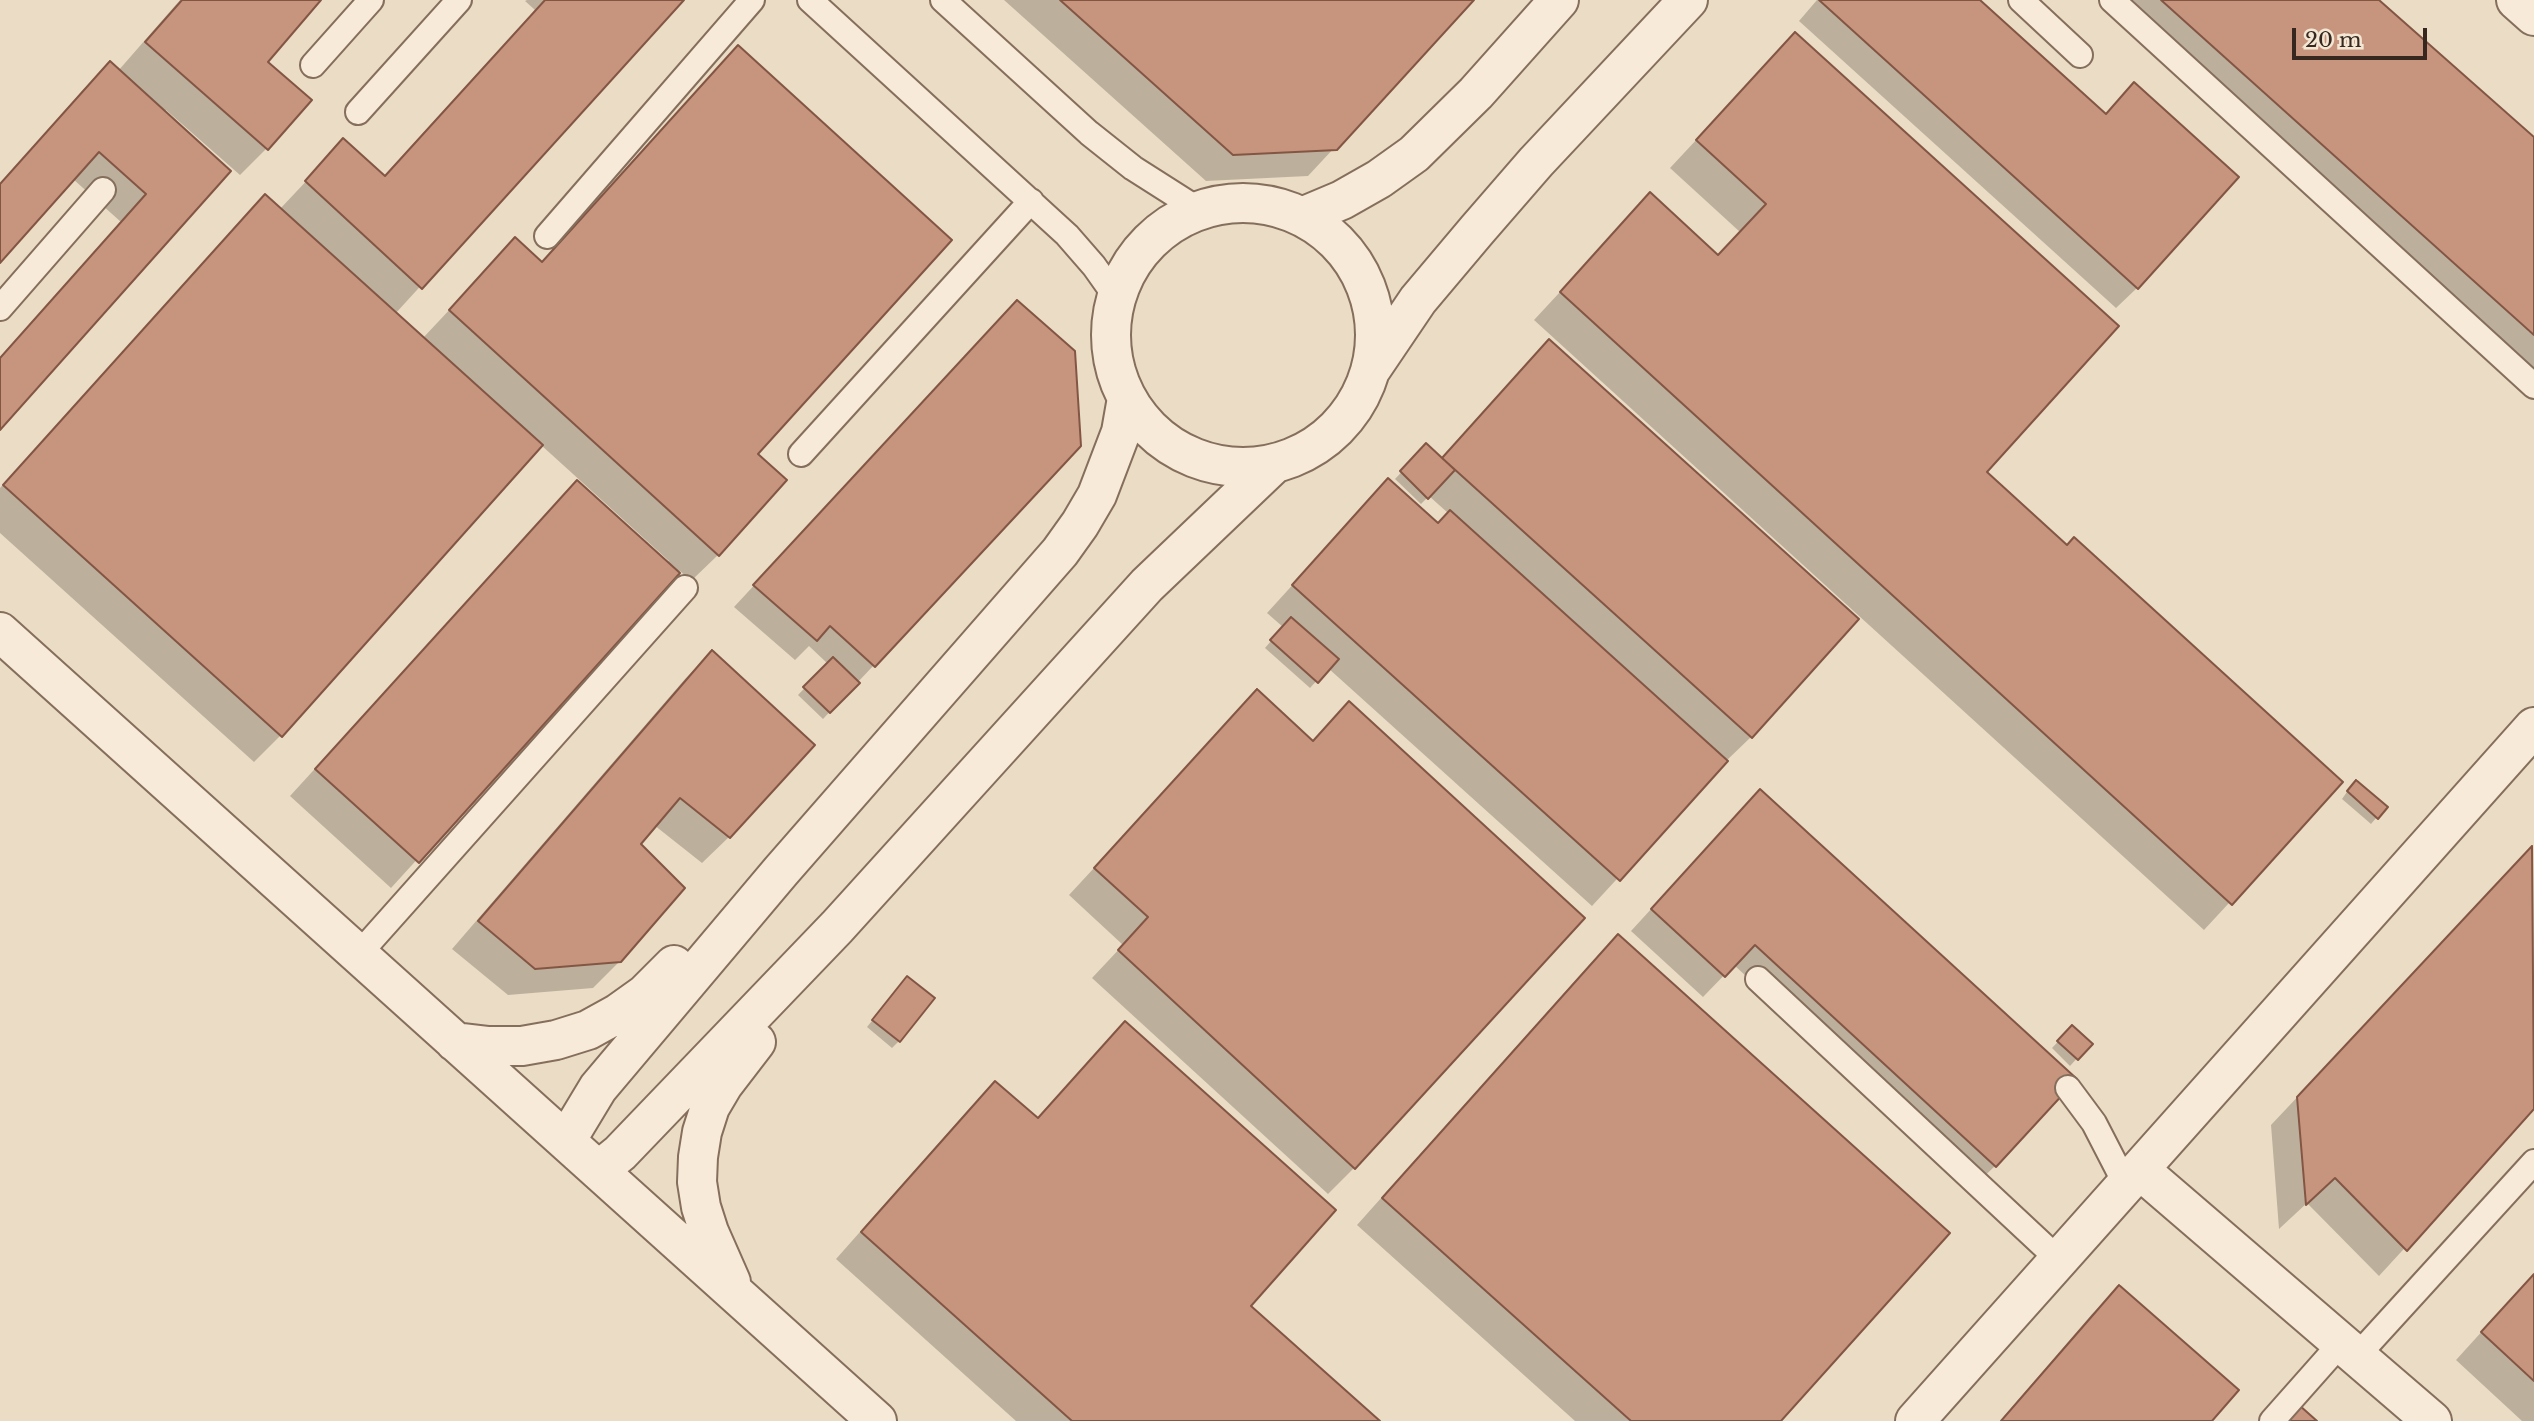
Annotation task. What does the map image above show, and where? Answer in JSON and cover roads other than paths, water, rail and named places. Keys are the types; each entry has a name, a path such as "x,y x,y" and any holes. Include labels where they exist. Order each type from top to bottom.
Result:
{"street":[{"path":"1304,216 1342,200 1379,179 1414,153 1476,93 1559,0"},
{"path":"1370,370 1375,334 1371,298 1356,265 1333,237 1304,216 1270,204 1233,202 1199,210 1171,224 1147,244 1128,269 1116,297 1111,331 1114,366 1127,398 1147,426 1174,449 1206,463 1240,467 1275,463 1307,451 1335,430 1357,402 1370,370 1418,300 1536,162 1688,0"},
{"path":"2516,0 2534,16"},
{"path":"566,1141 598,1087 1060,552 1080,524 1101,485 1121,432 1127,398"},
{"path":"599,1170 620,1153 837,927 1147,585 1275,463"},
{"path":"0,632 877,1421"},
{"path":"1915,1421 2534,727"},
{"path":"455,1042 522,1046 556,1040 588,1030 645,994 722,918 781,872"},
{"path":"737,1295 701,1208 697,1182 702,1132 710,1107 723,1085 806,981 837,927"},
{"path":"2133,1178 2350,1349 2432,1421"}],"lane":[{"path":"313,65 371,0"},
{"path":"358,112 459,0"},
{"path":"547,236 752,0"},
{"path":"810,0 1067,235 1116,297"},
{"path":"943,0 1089,133 1133,168 1199,210"},
{"path":"2021,0 2080,55"},
{"path":"2112,0 2534,386"},
{"path":"0,308 103,190"},
{"path":"801,454 1031,201"},
{"path":"358,955 685,588"},
{"path":"1758,979 2059,1260"},
{"path":"2068,1088 2133,1178"},
{"path":"2272,1421 2350,1349 2534,1162"}]}
